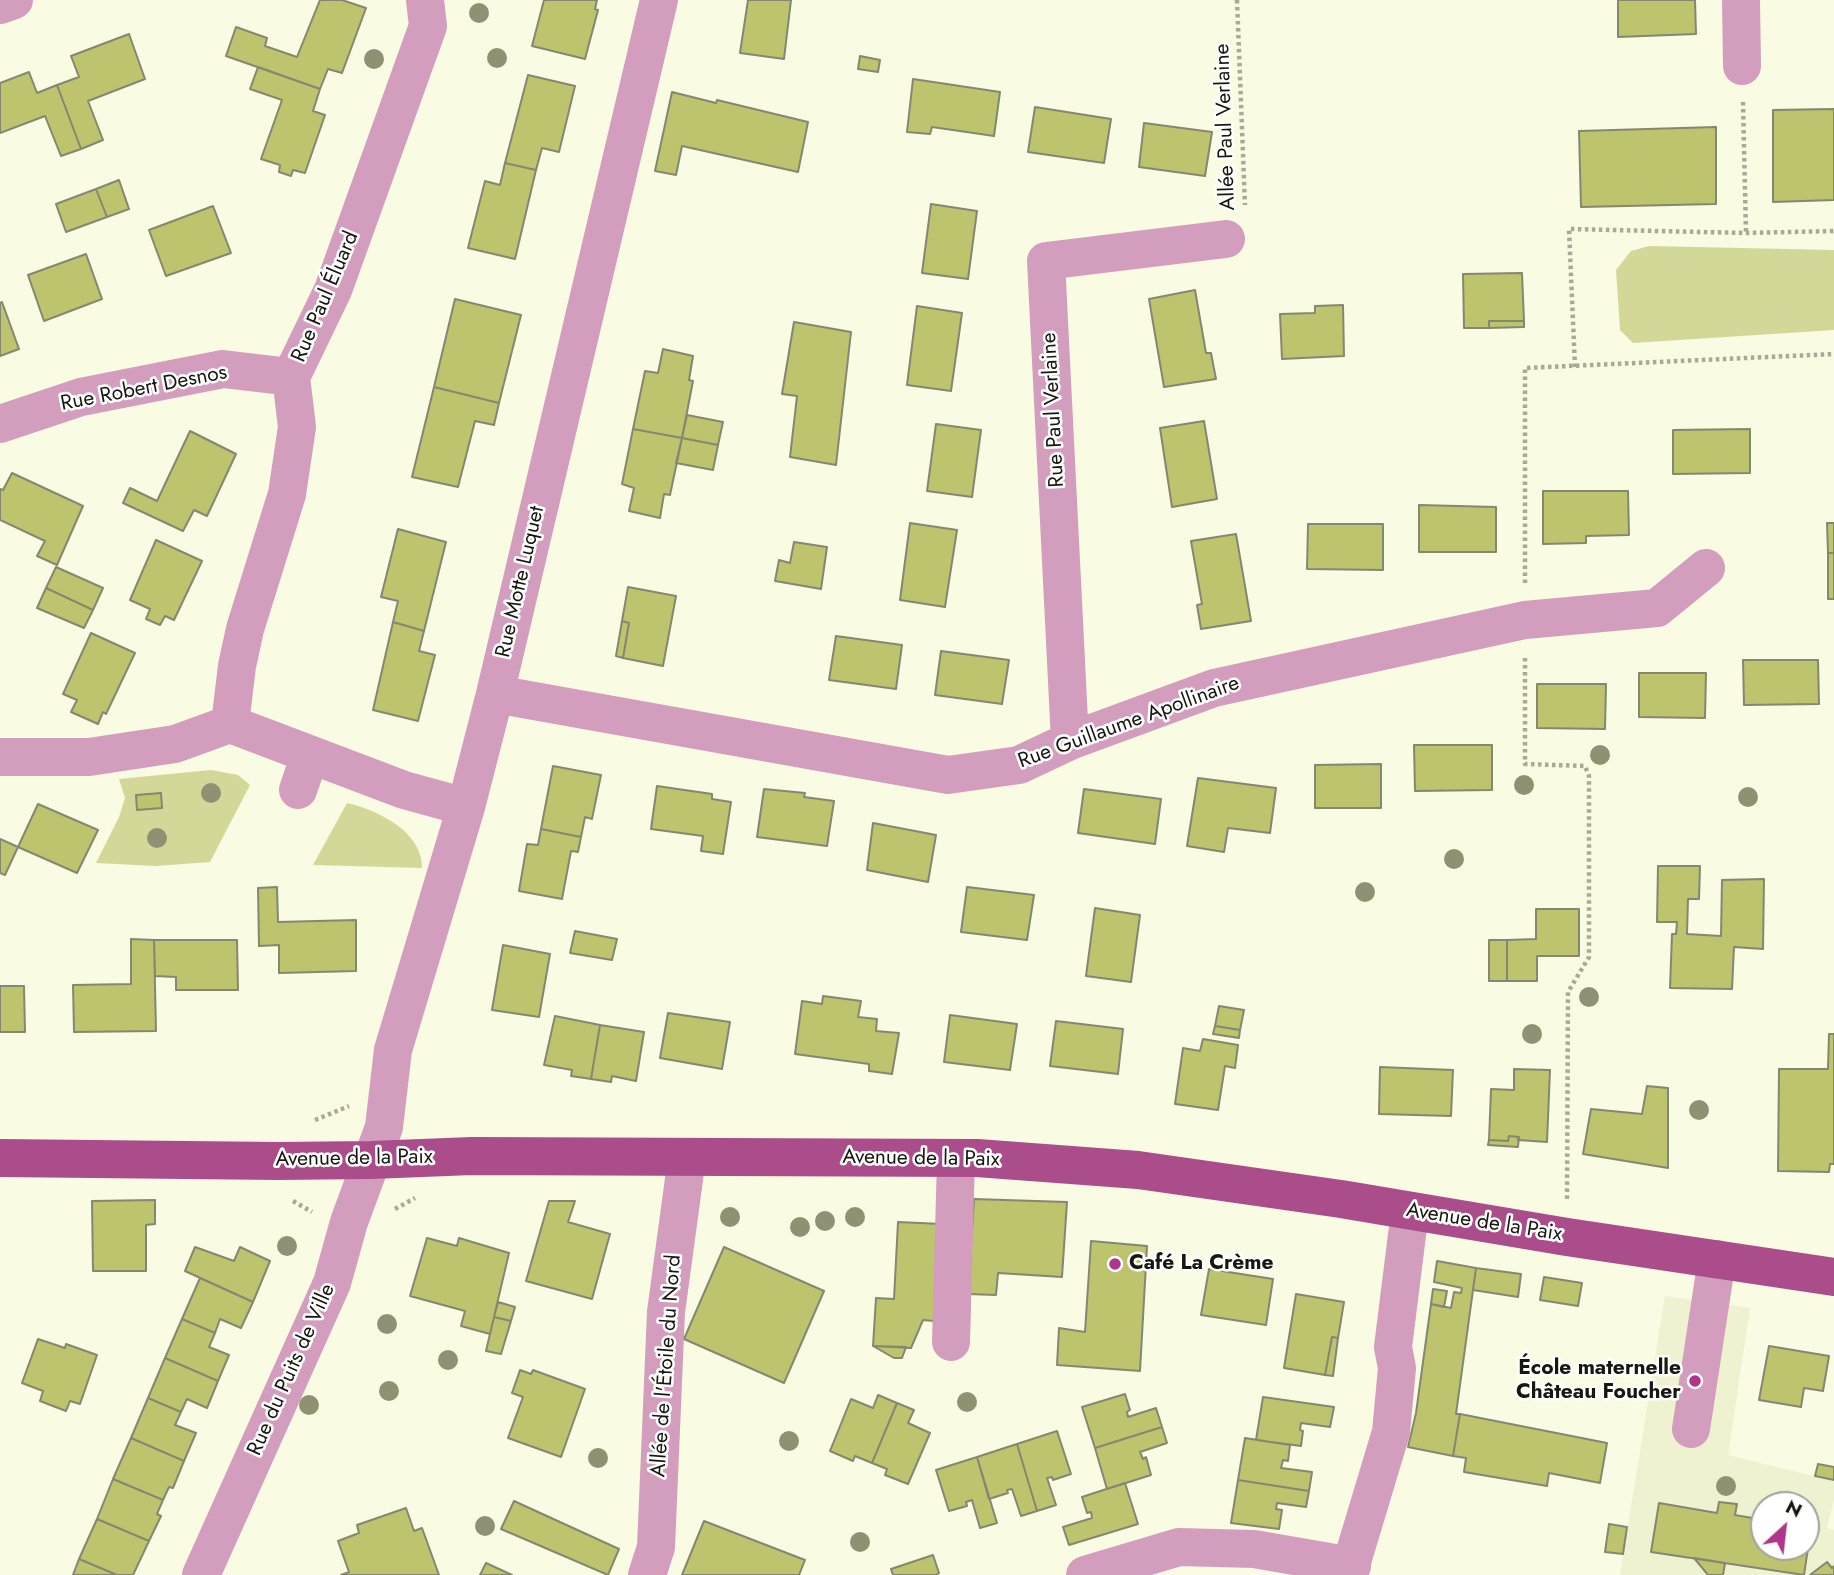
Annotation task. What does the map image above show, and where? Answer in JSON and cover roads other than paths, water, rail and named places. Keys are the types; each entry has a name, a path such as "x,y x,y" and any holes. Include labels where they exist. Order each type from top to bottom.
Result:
{"main road":[{"name":"Avenue de la Paix","path":"0,1158 956,1158 1138,1170 1341,1199 1834,1277"}],"street":[{"path":"0,5 14,0"},
{"name":"Rue Paul Éluard","path":"230,724 237,666 245,629 287,494 297,427 291,377 333,290 428,26 425,0"},
{"name":"Rue Motte Luquet","path":"370,1160 384,1127 393,1050 466,807 495,694 659,0"},
{"path":"1741,0 1742,66"},
{"name":"Rue Paul Verlaine","path":"1070,741 1046,261 1226,239"},
{"name":"Rue Robert Desnos","path":"0,424 81,397 223,369 291,377"},
{"name":"Rue Guillaume Apollinaire","path":"495,694 948,775 1019,765 1070,741 1214,688 1525,620 1657,608 1706,568"},
{"path":"0,757 89,757 174,744 230,724 304,773 404,790 466,807"},
{"name":"Allée de l'Étoile du Nord","path":"647,1575 656,1547 666,1312 687,1157"},
{"path":"951,1342 956,1158"},
{"name":"Rue du Puits de Ville","path":"201,1575 332,1283 370,1160"},
{"path":"1085,1575 1178,1547 1254,1549 1350,1570 1391,1432 1397,1368 1393,1347 1410,1211"},
{"path":"1691,1429 1717,1259"}],"place":[{"name":"Café La Crème","path":"1115,1264"},
{"name":"École maternelle Château Foucher","path":"1695,1381"}]}
